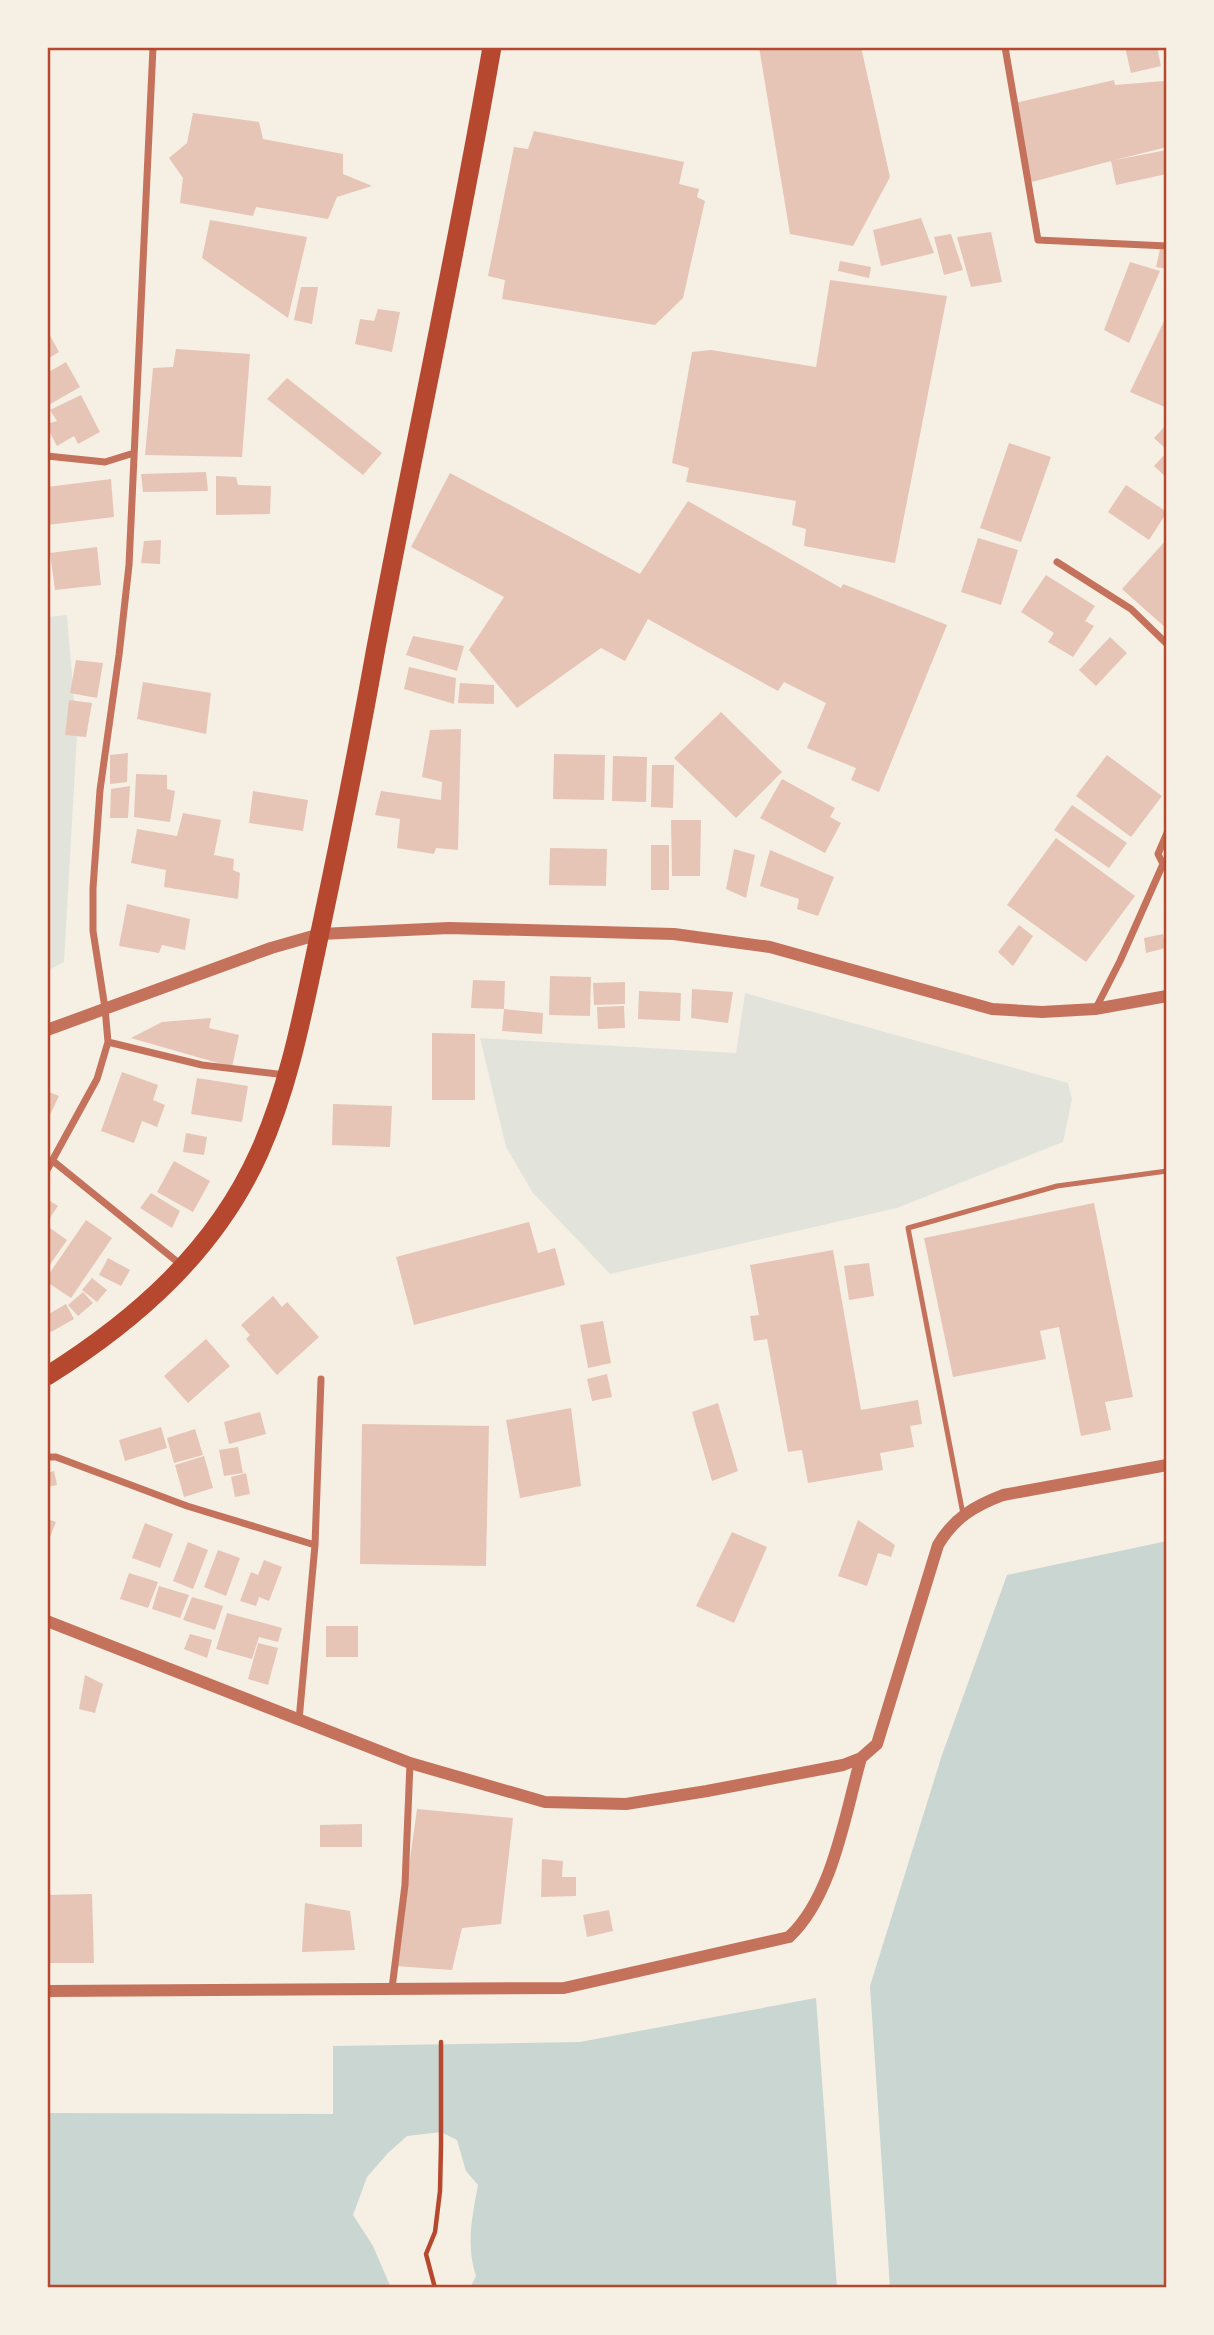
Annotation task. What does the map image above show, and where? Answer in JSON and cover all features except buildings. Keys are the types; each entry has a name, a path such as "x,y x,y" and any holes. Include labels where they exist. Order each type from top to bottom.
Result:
{"highway":[{"path":"47,1376 86,1352 139,1311 184,1267 222,1220 258,1155 289,1076 320,934 470,177 492,47"}],"street":[{"path":"47,1170 97,1079 108,1042 106,1008 93,930 93,888 100,790 129,565 153,47"},
{"path":"1005,47 1038,240 1167,246"},
{"path":"47,456 105,462 134,453"},
{"path":"1057,562 1131,609 1167,644"},
{"path":"1095,1009 1120,961 1163,864 1158,854 1167,833"},
{"path":"47,1030 271,948 320,934 449,929 674,934 770,947 992,1009 1042,1012 1095,1009 1167,996"},
{"path":"108,1042 202,1065 289,1076"},
{"path":"53,1161 184,1267"},
{"path":"299,1720 315,1545 321,1379"},
{"path":"47,1457 56,1457 187,1506 315,1545"},
{"path":"47,1621 410,1763 545,1802 626,1804 843,1765 861,1758 877,1744 938,1545 948,1528 963,1514 1003,1495 1167,1465"},
{"path":"47,1991 564,1989 789,1937 804,1923 827,1880 861,1758"},
{"path":"392,1988 405,1885 410,1763"}],"lane":[{"path":"963,1514 908,1228 1057,1186 1167,1171"}],"path":[{"path":"435,2288 426,2254 435,2232 440,2191 441,2042"}],"shaded area":[{"path":"67,615 77,735 64,962 47,971 47,617"},
{"path":"745,993 1068,1083 1072,1099 1063,1142 897,1208 610,1274 533,1193 506,1147 480,1038 736,1053"},
{"path":"1167,1541 1167,2288 890,2288 870,1986 942,1755 1007,1575"},
{"path":"816,1998 837,2288 470,2288 476,2276 471,2242 478,2185 466,2171 457,2140 441,2132 407,2136 388,2153 367,2177 353,2215 373,2246 391,2288 47,2288 47,2113 333,2114 333,2046 580,2042"}]}
